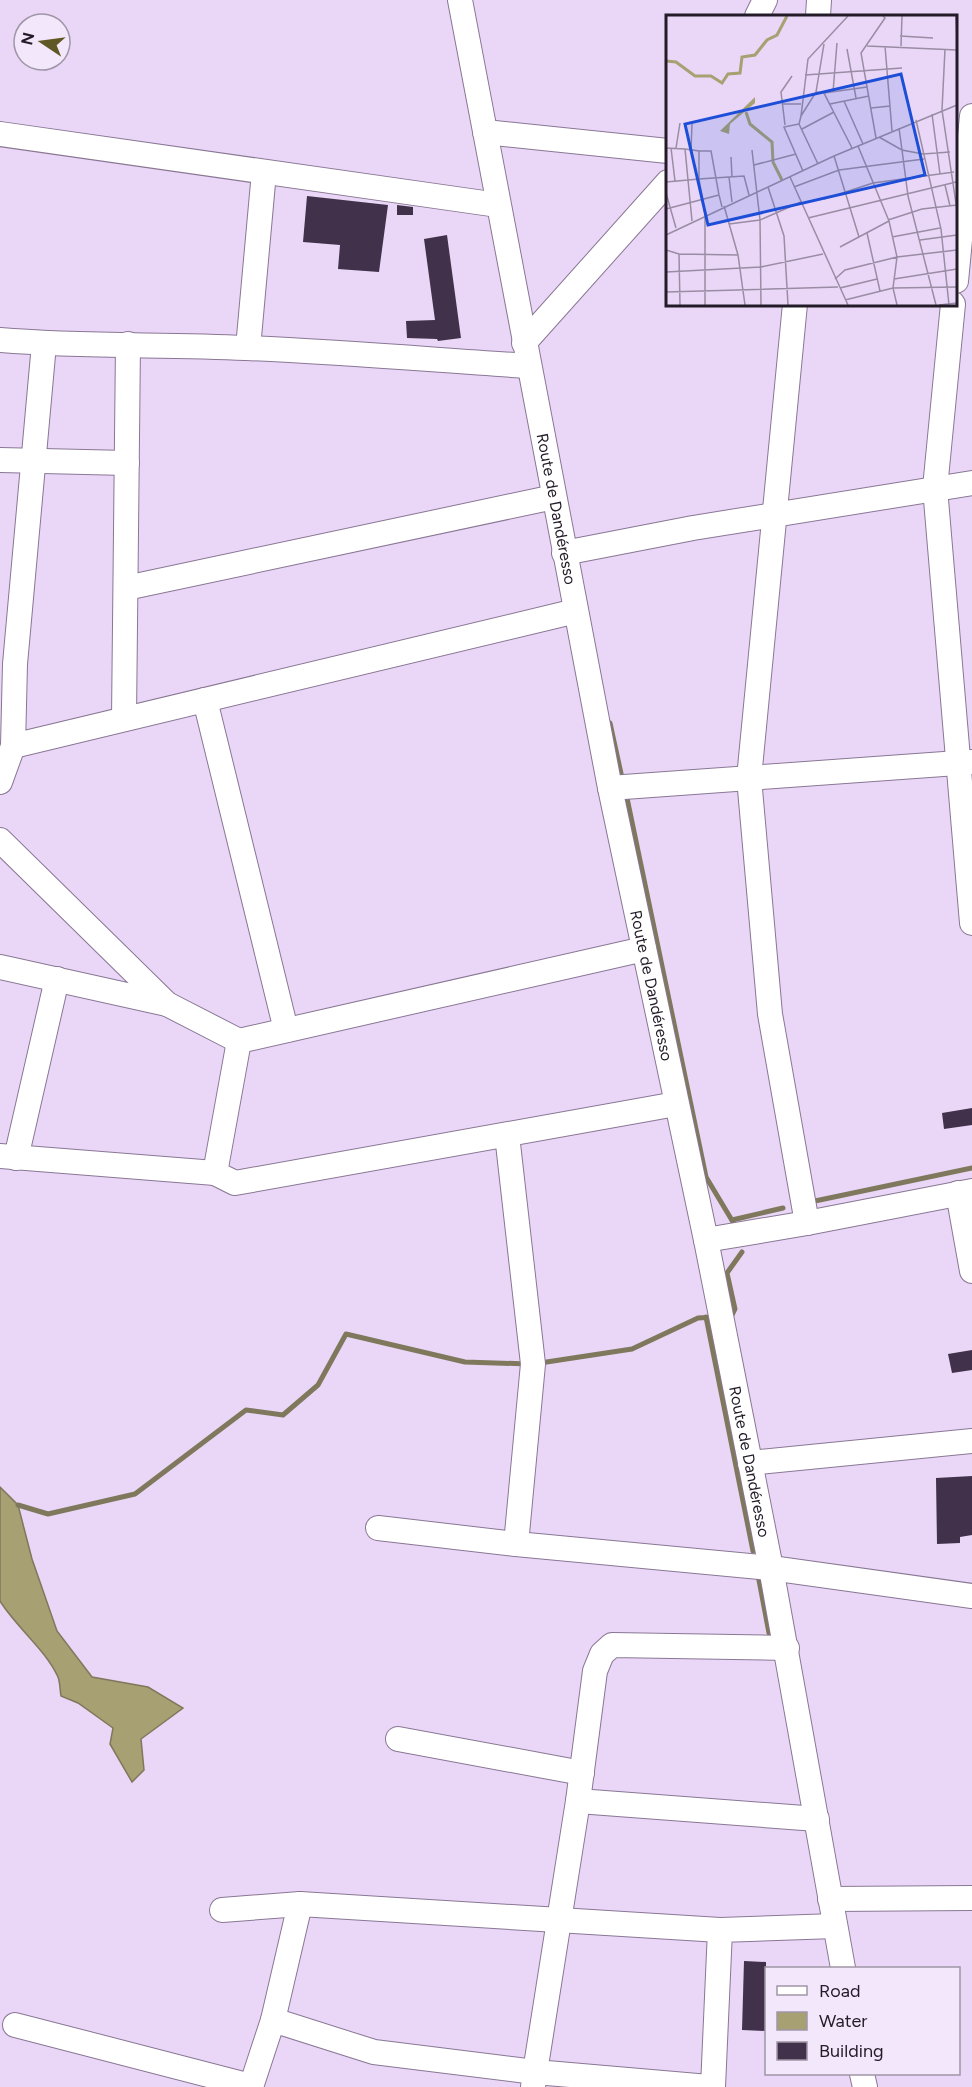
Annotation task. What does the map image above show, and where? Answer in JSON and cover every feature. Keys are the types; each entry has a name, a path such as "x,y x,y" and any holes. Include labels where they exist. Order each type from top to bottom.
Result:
{"street":[{"name":"Route de Dandéresso","path":"460,0 610,788 706,1240 787,1648 843,1967"},
{"path":"758,15 765,0"},
{"path":"818,15 819,0"},
{"path":"957,268 964,178 972,116"},
{"path":"484,132 666,151"},
{"path":"0,134 498,205"},
{"path":"248,348 264,172"},
{"path":"0,340 44,344 527,354 666,184"},
{"path":"795,306 749,778 770,1014 807,1223"},
{"path":"953,306 935,488 965,763 972,923"},
{"path":"0,782 13,746 8,662 34,461 44,344"},
{"path":"124,719 128,344"},
{"path":"0,460 127,463"},
{"path":"564,553 776,514 972,483"},
{"path":"126,588 554,497"},
{"path":"13,746 576,611"},
{"path":"205,700 286,1030"},
{"path":"610,788 965,763"},
{"path":"0,840 167,1004"},
{"path":"0,967 167,1004 239,1041 644,949"},
{"path":"57,979 8,1157 215,1173 236,1183 676,1104"},
{"path":"215,1173 239,1041"},
{"path":"507,1135 533,1364 516,1544"},
{"path":"706,1240 965,1192 972,1271"},
{"path":"750,1463 972,1441"},
{"path":"378,1528 516,1544 771,1568 972,1596"},
{"path":"534,2080 578,1801 595,1671 602,1654 612,1645 787,1648"},
{"path":"398,1739 582,1773"},
{"path":"578,1801 817,1819"},
{"path":"830,1899 972,1898"},
{"path":"15,2025 251,2086 273,2020 300,1904"},
{"path":"222,1910 300,1904 720,1930 835,1926"},
{"path":"273,2020 374,2052 534,2080 711,2087 720,1930"}],"water":[{"path":"0,1487 18,1505 32,1559 57,1631 92,1677 148,1687 183,1708 141,1739 144,1770 132,1782 110,1744 113,1728 78,1703 61,1696 59,1679 53,1667 0,1601"}],"building":[{"path":"307,196 388,205 379,272 338,269 340,245 303,242"},
{"path":"397,205 413,207 413,215 397,215"},
{"path":"447,235 461,338 438,341 437,339 407,338 406,321 435,320 424,239"},
{"path":"972,1108 972,1125 944,1129 942,1113"},
{"path":"972,1350 972,1370 952,1373 948,1354"},
{"path":"972,1476 972,1535 960,1537 960,1543 937,1544 936,1478"},
{"path":"744,1961 766,1962 765,2031 742,2030"}],"waterway":[{"path":"610,723 622,778"},
{"path":"627,798 706,1177 736,1227"},
{"path":"815,1201 972,1168"},
{"path":"732,1220 783,1208"},
{"path":"732,1315 735,1309 727,1273 742,1252"},
{"path":"706,1317 753,1551"},
{"path":"540,1363 632,1349 698,1318 715,1317"},
{"path":"18,1505 48,1514 135,1494 246,1410 283,1415 318,1385 346,1334 465,1362 528,1364"},
{"path":"758,1575 769,1633"}]}
